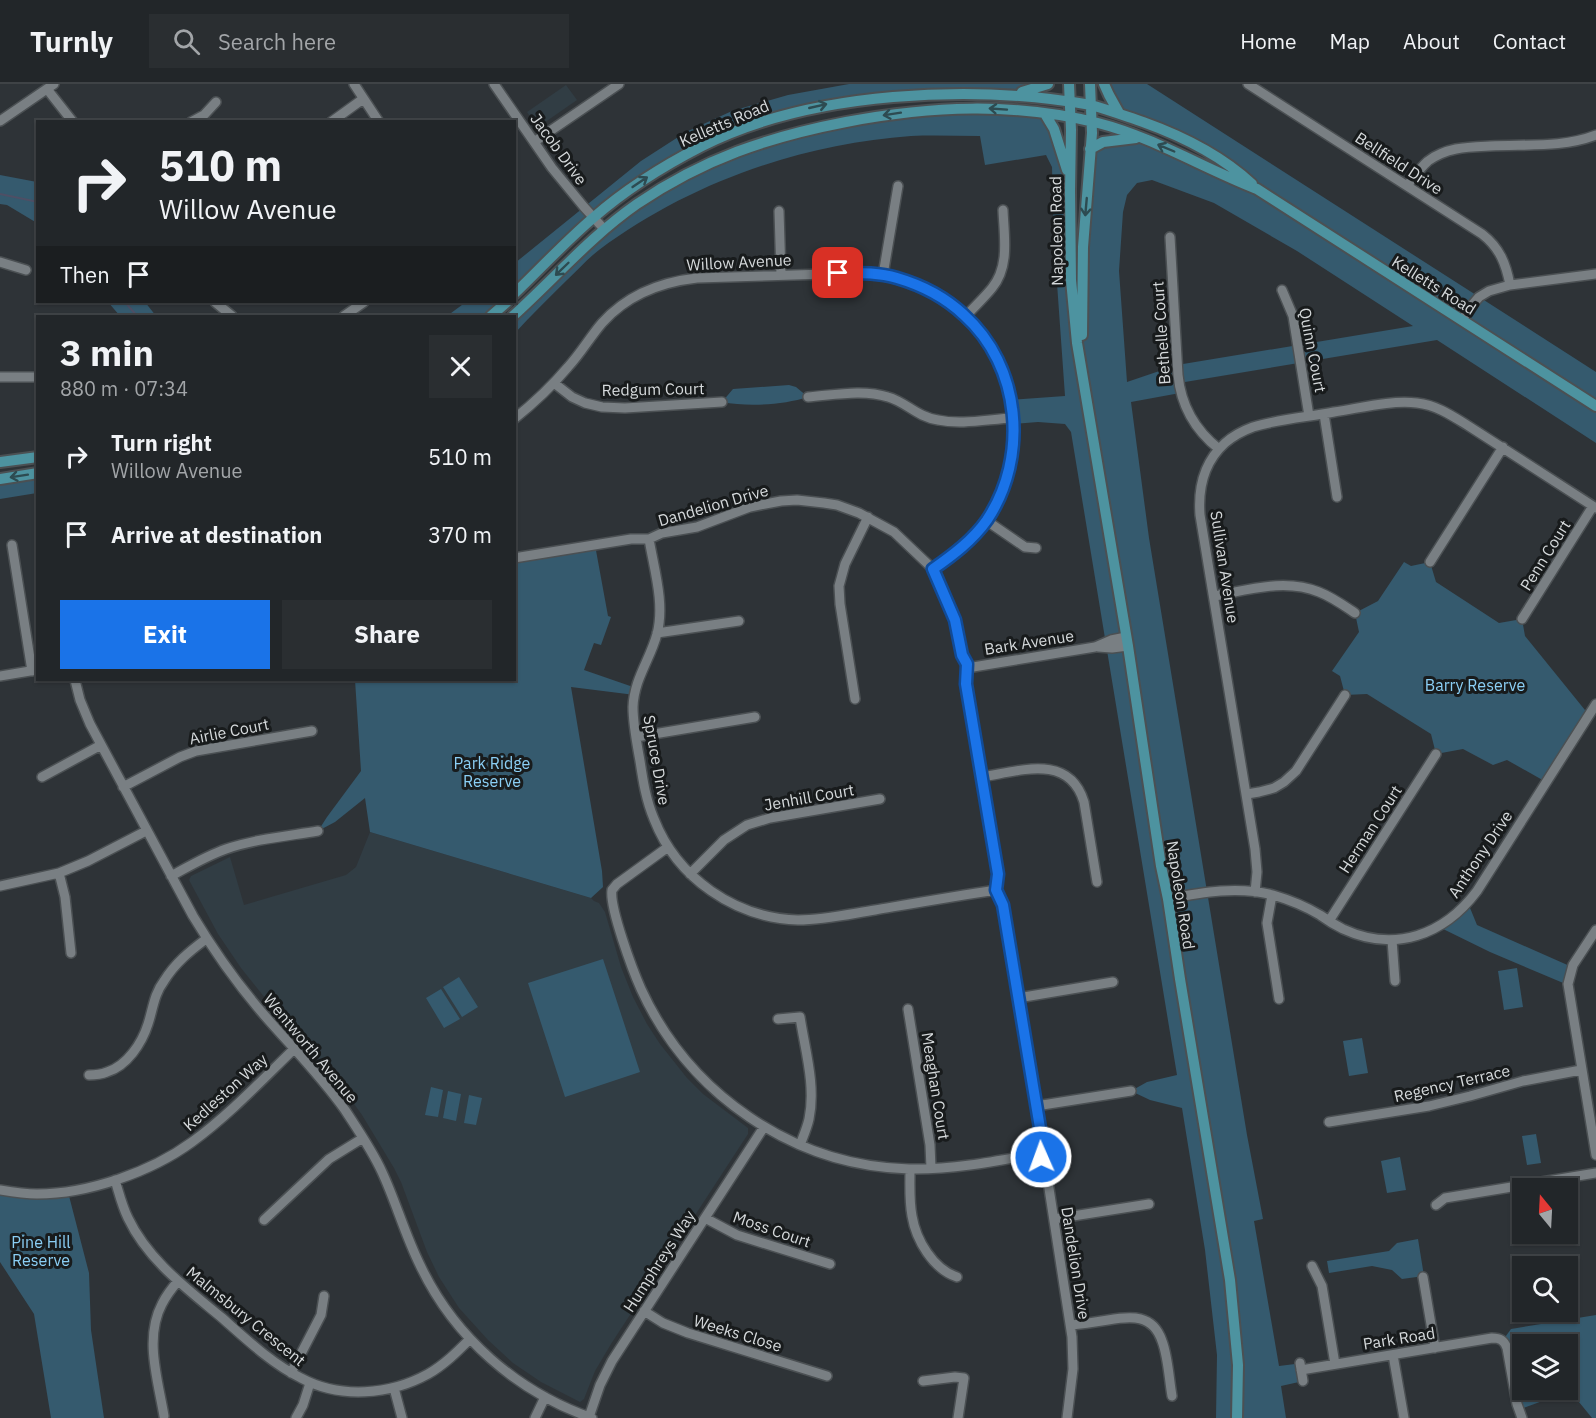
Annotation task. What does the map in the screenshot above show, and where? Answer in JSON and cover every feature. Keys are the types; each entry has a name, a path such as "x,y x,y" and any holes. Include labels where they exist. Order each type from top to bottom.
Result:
{"main road":[{"path":"1019,93 1048,84"},
{"name":"Napoleon Road","path":"1070,84 1072,306 1179,979 1190,1033 1230,1280 1238,1365 1237,1418"},
{"name":"Napoleon Road","path":"1083,377 1083,247 1090,149 1090,84"},
{"path":"1104,84 1119,113"},
{"name":"Kelletts Road","path":"516,292 593,218 634,185 674,161 726,135 773,118 833,103 924,91 963,90 1019,93 1070,100 1119,113 1202,148 1242,175 1257,189"},
{"name":"Kelletts Road","path":"514,315 604,229 635,206 683,176 737,151 783,135 864,118 927,110 993,108 1071,117 1091,122 1139,137 1257,189 1596,406"},
{"path":"1045,114 1054,129 1070,179"},
{"path":"1090,149 1103,142 1139,137"},
{"path":"492,315 506,303"},
{"path":"0,462 36,456"},
{"path":"0,479 36,473"}],"street":[{"path":"354,84 378,120"},
{"name":"Jacob Drive","path":"494,84 552,168 604,229"},
{"path":"534,142 619,84"},
{"name":"Bellfield Drive","path":"1248,84 1487,238 1500,253 1506,266 1510,285"},
{"path":"0,121 50,86 72,120"},
{"path":"334,120 363,99"},
{"path":"195,120 204,115 216,102"},
{"path":"1407,186 1424,165 1436,156 1452,149 1558,143 1596,135"},
{"path":"883,275 898,186"},
{"path":"966,316 992,288 1001,271 1005,252 1003,210"},
{"path":"779,211 781,275"},
{"name":"Bethelle Court","path":"1170,237 1181,394 1194,424 1219,449"},
{"path":"0,262 26,270"},
{"name":"Willow Avenue","path":"516,417 554,383 574,361 603,322 625,303 647,290 666,283 697,278 857,273 883,275 906,281 945,300 966,316 983,336 998,363 1008,388 1013,417 1012,452 1007,478 998,501 987,521 962,548 933,569"},
{"path":"1462,320 1479,297 1489,291 1510,285 1596,274"},
{"name":"Quinn Court","path":"1282,290 1293,315 1310,416"},
{"path":"216,303 231,315"},
{"path":"345,315 363,303"},
{"path":"0,377 36,377"},
{"name":"Redgum Court","path":"554,383 578,400 602,407 625,408 722,402"},
{"path":"808,397 880,395 890,397 925,417 945,422 1013,417"},
{"name":"Sullivan Avenue","path":"1255,892 1256,861 1247,794 1200,515 1201,486 1209,464 1219,449 1237,435 1269,423 1397,402 1424,404 1446,412 1595,507"},
{"path":"1324,414 1337,497"},
{"path":"1430,562 1503,447"},
{"name":"Dandelion Drive","path":"516,558 632,539 649,539 662,533 697,527 750,507 797,500 830,504 868,518 894,532 933,569 951,608 967,668 966,684 998,874 996,890 1003,905 1036,1106 1041,1140 1040,1153 1046,1169 1071,1325 1073,1369 1067,1418"},
{"name":"Penn Court","path":"1522,619 1595,507"},
{"path":"855,699 839,586 845,564 868,518"},
{"path":"987,521 1025,547 1036,548"},
{"name":"Spruce Drive","path":"649,539 659,603 657,633 636,689 633,715 645,793 656,825 668,847 690,874 717,895 745,909 778,918 798,920 835,917 996,890"},
{"path":"0,676 35,670 12,545"},
{"path":"1214,596 1272,586 1295,586 1319,592 1355,613"},
{"path":"657,633 739,621"},
{"name":"Bark Avenue","path":"967,668 1095,647 1111,640 1127,642"},
{"name":"Wentworth Avenue","path":"75,681 84,712 206,939 251,1000 333,1094 363,1138 382,1173 413,1249 444,1308 470,1339 502,1369 544,1397 591,1417"},
{"path":"1247,794 1274,788 1292,775 1345,695"},
{"name":"Anthony Drive","path":"1168,899 1217,891 1255,892 1299,904 1340,928 1358,935 1392,940 1417,936 1433,930 1451,919 1466,905 1596,704"},
{"path":"636,737 755,717"},
{"name":"Airlie Court","path":"123,787 180,757 209,747 312,731"},
{"path":"42,777 101,745"},
{"name":"Herman Court","path":"1329,921 1436,754"},
{"path":"982,777 1042,768 1062,773 1072,781 1084,802 1097,882"},
{"name":"Jenhill Court","path":"690,874 724,840 747,825 770,818 880,799"},
{"path":"0,886 59,873 88,861 146,831"},
{"path":"171,876 228,848 318,831"},
{"path":"668,847 623,880 608,888 633,968 645,998 662,1029 711,1087 742,1113 800,1145 860,1164 910,1169 932,1168 977,1164 1040,1153"},
{"path":"59,873 65,897 71,952"},
{"path":"1272,895 1267,923 1279,999"},
{"path":"1596,930 1573,965 1568,984 1596,1155"},
{"path":"89,1075 112,1070 121,1065 135,1050 145,1032 154,1000 163,981 181,959 206,939"},
{"path":"1392,940 1395,981"},
{"path":"1018,998 1113,982"},
{"name":"Meaghan Court","path":"908,1009 932,1168"},
{"path":"778,1019 800,1017 812,1098 809,1118 800,1145"},
{"name":"Kedleston Way","path":"0,1190 55,1194 79,1190 115,1180 158,1162 189,1144 223,1116 294,1049"},
{"name":"Regency Terrace","path":"1329,1122 1429,1106 1523,1081 1581,1070"},
{"path":"1036,1106 1131,1091"},
{"name":"Humphreys Way","path":"591,1417 606,1372 764,1127"},
{"path":"264,1220 329,1159 363,1138"},
{"path":"910,1169 909,1195 912,1218 919,1236 935,1263 957,1277"},
{"path":"1436,1205 1444,1198 1596,1173"},
{"name":"Malmsbury Crescent","path":"115,1180 127,1217 153,1257 274,1362 310,1383 360,1392 394,1388 439,1367 470,1339"},
{"path":"1054,1219 1149,1204"},
{"name":"Moss Court","path":"705,1218 729,1232 831,1264"},
{"path":"1312,1266 1322,1286 1335,1364"},
{"path":"1423,1277 1435,1348"},
{"path":"164,1416 154,1357 154,1330 156,1317 162,1304 178,1281"},
{"path":"291,1373 321,1316 324,1296"},
{"name":"Weeks Close","path":"644,1311 663,1323 688,1333 827,1376"},
{"path":"1071,1325 1130,1317 1147,1321 1156,1328 1163,1341 1172,1396"},
{"name":"Park Road","path":"1303,1381 1300,1366 1335,1364 1492,1338 1503,1340 1507,1348 1515,1398 1522,1418"},
{"path":"1393,1354 1404,1418"},
{"path":"923,1381 964,1378 958,1418"},
{"path":"296,1418 310,1383"},
{"path":"394,1388 402,1418"},
{"path":"535,1418 544,1397"}],"shaded area":[{"path":"566,85 577,100 541,125 535,124 527,112"},
{"path":"370,832 591,898 599,903 605,912 621,967 633,997 660,1044 703,1094 748,1128 748,1134 611,1344 595,1371 584,1399 580,1402 541,1382 513,1363 459,1308 439,1277 427,1252 394,1168 362,1115 334,1076 290,1029 241,968 218,934 189,880 191,876 230,857 244,905 346,875 356,867"}],"green space":[{"path":"849,84 1048,84 1019,92 944,90 749,126 634,185 516,293 516,262 641,161 686,132 732,111 788,95"},
{"path":"1104,84 1147,84 1596,372 1596,443 1437,340 1179,383 1180,393 1131,402 1149,538 1247,1135 1263,1219 1254,1221 1279,1366 1295,1364 1299,1382 1281,1386 1286,1418 1216,1418 1217,1355 1205,1250 1182,1108 1150,1100 1131,1091 1147,1082 1177,1075 1071,432 1065,424 1038,422 1013,424 1010,400 1065,396 1054,241 1052,167 1046,155 985,165 980,136 911,136 869,140 787,158 747,171 670,205 634,226 590,257 516,332 515,315 635,205 737,151 902,112 1045,114 1070,179 1071,280 1083,371 1082,317 1090,149 1139,137 1254,188 1223,161 1119,113","holes":["1152,180 1214,203 1297,251 1413,326 1177,365 1127,382 1119,271 1123,212 1127,195 1137,183"]},
{"path":"0,175 36,182 36,222 7,205 0,204"},
{"path":"109,303 146,303 155,315 119,315"},
{"path":"465,303 506,303 492,315 448,315"},
{"path":"789,385 796,387 808,397 765,404 722,402 733,389"},
{"path":"36,473 36,493 0,499 0,479"},
{"name":"Park Ridge Reserve","path":"595,545 608,616 611,617 601,645 594,643 584,670 636,688 635,695 571,687 602,871 603,887 591,898 370,832 365,798 335,822 318,831 361,771 355,681 516,681 516,558"},
{"name":"Barry Reserve","path":"1404,562 1411,566 1430,562 1436,582 1499,623 1522,619 1525,636 1589,715 1546,782 1507,760 1493,765 1463,749 1436,754 1431,734 1367,694 1345,695 1340,676 1332,671 1359,632 1355,613 1378,601"},
{"path":"1468,903 1477,925 1572,967 1568,985 1490,952 1439,927"},
{"path":"603,959 640,1072 565,1097 528,983"},
{"path":"1517,968 1523,1007 1504,1010 1498,971"},
{"path":"459,977 478,1007 462,1017 443,987"},
{"path":"441,989 460,1019 444,1028 426,998"},
{"path":"1362,1038 1368,1073 1349,1076 1343,1041"},
{"path":"431,1087 443,1090 438,1117 425,1115"},
{"path":"448,1091 461,1094 456,1121 443,1118"},
{"path":"469,1095 482,1098 476,1125 464,1123"},
{"path":"1536,1134 1541,1163 1527,1165 1522,1136"},
{"path":"1400,1157 1406,1190 1387,1193 1381,1161"},
{"name":"Pine Hill Reserve","path":"0,1190 68,1192 89,1273 91,1330 104,1418 51,1418 34,1314 0,1262"},
{"path":"1418,1239 1424,1276 1402,1279 1392,1270 1372,1266 1329,1273 1327,1261 1389,1251 1397,1243"},
{"path":"1596,1315 1596,1418 1592,1418 1577,1400 1578,1334 1512,1334 1512,1382 1503,1340 1511,1329 1554,1322 1578,1322 1578,1318"},
{"path":"1516,1400 1545,1400 1518,1410"}],"waterway":[{"path":"0,194 36,202"},
{"path":"126,303 136,315"}],"route":[{"path":"838,273 870,273 897,278 926,289 945,300 966,316 983,336 1003,373 1010,395 1014,436 1007,478 998,501 977,533 962,548 933,569 951,608 963,659 967,664 966,684 998,874 996,890 1003,905 1041,1134 1041,1157"}]}
